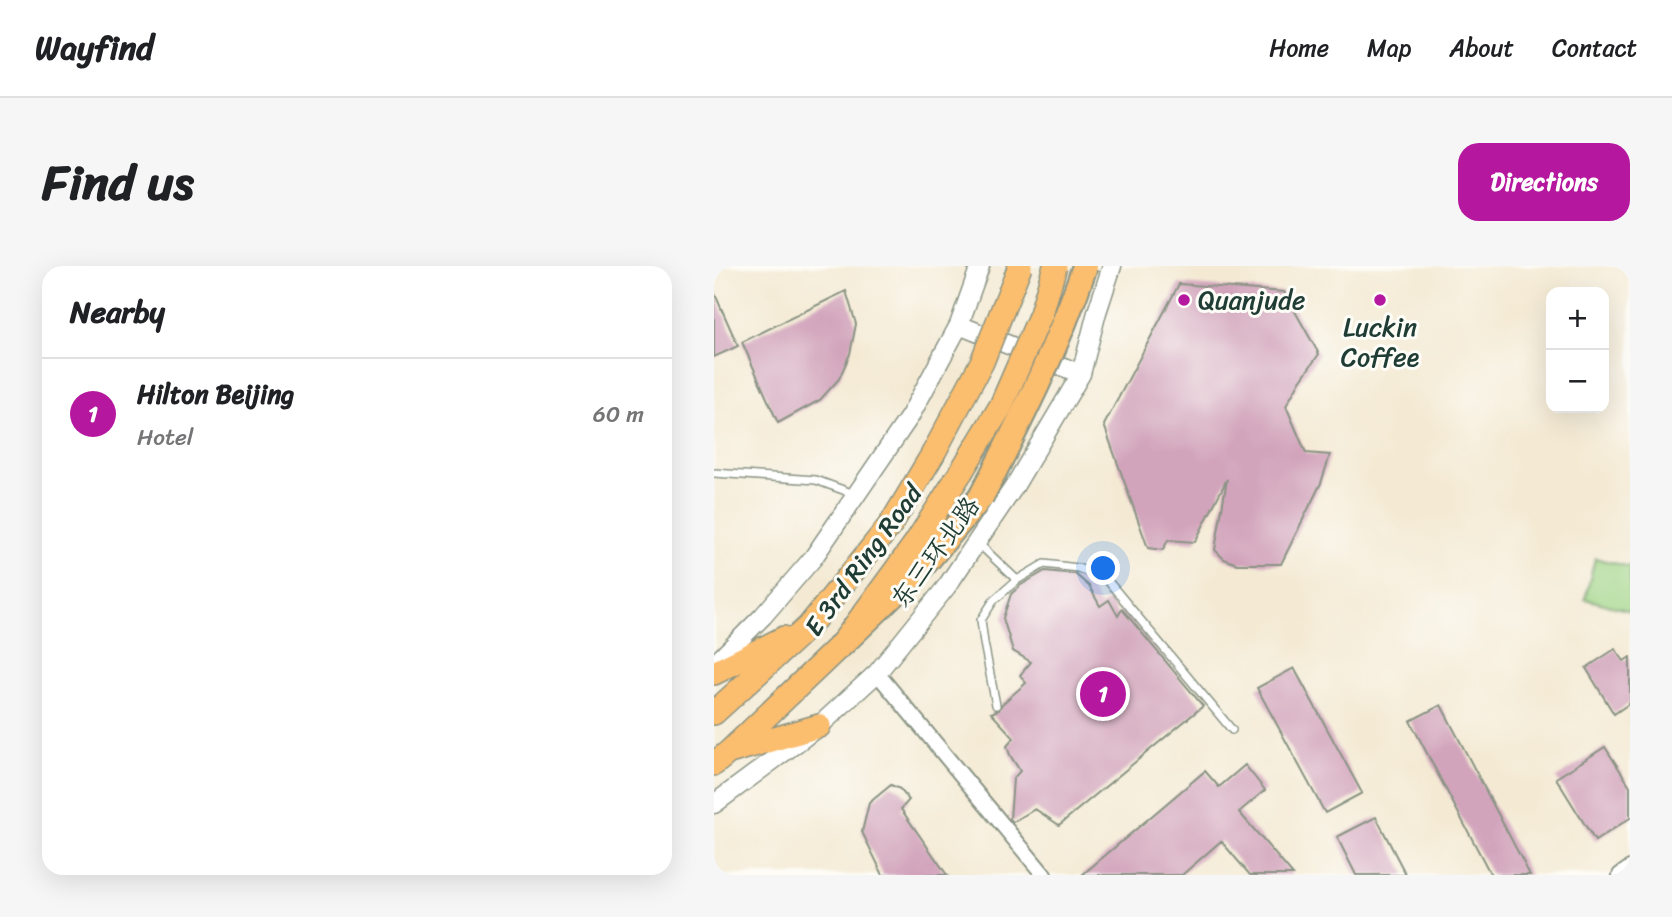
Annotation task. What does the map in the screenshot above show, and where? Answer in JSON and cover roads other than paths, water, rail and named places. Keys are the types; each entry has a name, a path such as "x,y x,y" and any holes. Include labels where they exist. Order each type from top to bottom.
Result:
{"highway":[{"name":"E 3rd Ring Road","path":"714,713 809,625 891,524 933,454 982,362 1020,266"},
{"name":"E 3rd Ring Road","path":"722,758 841,645 915,544 1001,406 1041,313 1055,266"},
{"path":"841,645 920,569 981,497 1025,412 1070,313 1086,266"},
{"path":"714,673 809,625"},
{"path":"722,758 819,726"}],"street":[{"path":"714,665 764,616 813,558 910,416 959,325 980,266"},
{"name":"东三环北路","path":"714,804 819,726 877,673 947,586 1014,486 1081,374 1112,266"},
{"path":"959,325 1081,374"},
{"path":"877,673 1044,875"},
{"path":"1620,875 1630,868"}],"lane":[{"path":"714,473 816,480 857,494"},
{"path":"976,542 1017,580"},
{"path":"996,705 981,620 994,600 1017,580 1044,564 1078,568 1108,581 1233,730"}],"place":[{"name":"Quanjude","path":"1184,300"},
{"name":"Luckin Coffee","path":"1380,300"},
{"name":"Hilton Beijing","path":"1103,694"}]}
